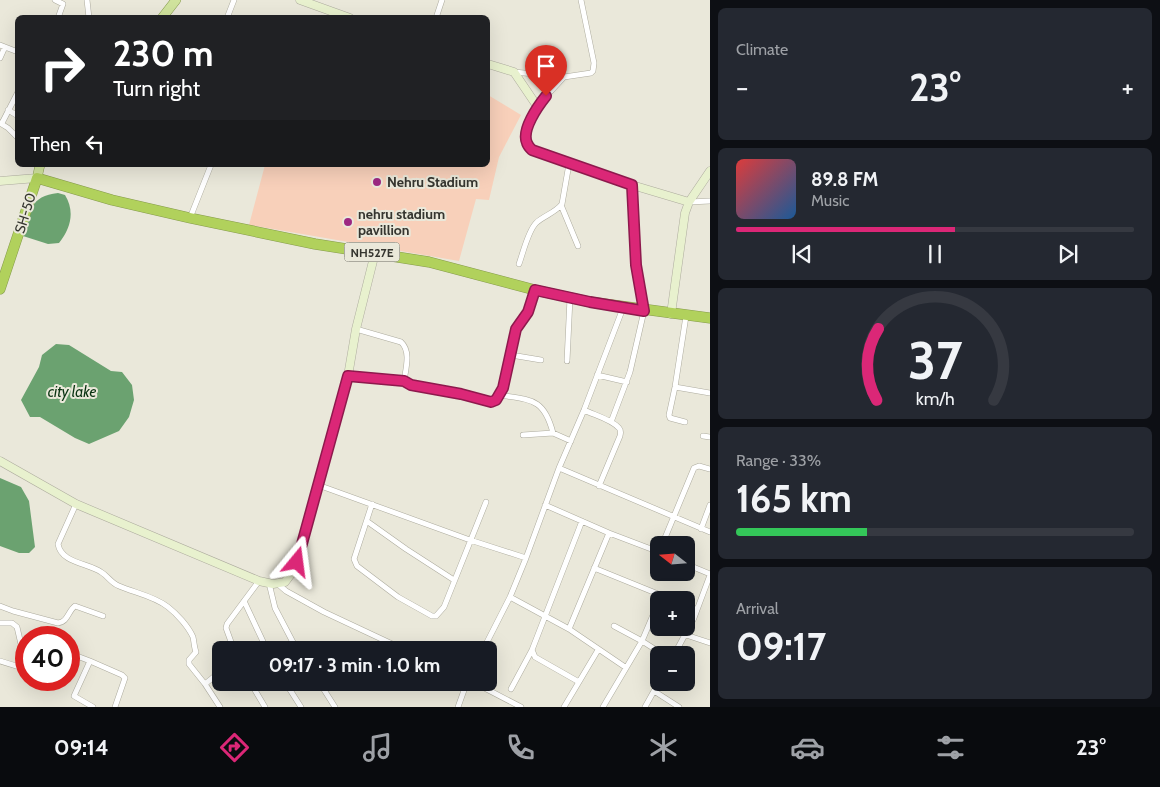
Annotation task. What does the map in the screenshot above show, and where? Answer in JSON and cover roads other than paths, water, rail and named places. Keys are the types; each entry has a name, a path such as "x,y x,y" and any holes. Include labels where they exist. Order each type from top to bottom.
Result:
{"highway":[{"name":"NH527E","path":"37,178 112,200 190,218 315,244 429,262 570,298 623,308 710,318"},
{"name":"SH-50","path":"0,289 37,178"}],"main road":[{"path":"164,15 176,0"},
{"name":"SH-50","path":"37,178 40,167"}],"street":[{"path":"55,0 63,4 59,15"},
{"path":"87,0 89,15"},
{"path":"228,15 234,0"},
{"path":"300,0 342,15"},
{"path":"437,15 442,0"},
{"path":"490,65 514,72 564,77 591,73 594,67 581,0"},
{"path":"0,58 2,46 15,51"},
{"path":"514,72 537,106"},
{"path":"564,77 537,106 526,133 527,143 532,150 632,185 689,202 710,201"},
{"path":"15,97 1,123 15,135"},
{"path":"8,110 15,114"},
{"path":"570,164 561,205 578,246"},
{"path":"190,218 210,167"},
{"path":"671,314 685,214 689,202 710,171"},
{"path":"0,181 37,178"},
{"path":"610,422 627,382 644,311 636,265 632,185"},
{"path":"520,264 532,227 561,205"},
{"path":"0,461 76,504 260,581 278,584 285,582 294,570 348,376 356,329 375,253"},
{"path":"348,376 404,381 411,385 493,402 499,395 506,380 516,329 528,312 535,290"},
{"path":"567,361 570,298"},
{"path":"488,641 510,597 526,558 559,468 572,441 623,308"},
{"path":"685,422 670,418 669,415 686,316"},
{"path":"356,329 401,342 404,345 407,354 404,381"},
{"path":"511,355 541,360"},
{"path":"597,375 627,382"},
{"path":"675,387 710,393"},
{"path":"499,395 518,397 540,405 550,422 553,433"},
{"path":"584,410 619,428 620,436 599,486"},
{"path":"523,435 553,433 572,441"},
{"path":"703,436 710,437"},
{"path":"666,536 694,468 699,466 710,469"},
{"path":"559,468 710,532"},
{"path":"318,485 470,540 526,558"},
{"path":"372,504 368,522 354,559 357,566 398,597 432,616 436,616 444,607 486,502"},
{"path":"76,504 58,544 61,553 68,558 103,572 112,583 148,596 167,606 175,613 193,637 196,652 189,660 189,664 220,707"},
{"path":"701,529 710,505"},
{"path":"545,506 650,549"},
{"path":"511,689 532,650 544,615 571,554 582,521"},
{"path":"368,522 454,580"},
{"path":"569,629 609,533"},
{"path":"594,568 650,594"},
{"path":"695,568 710,575 695,615"},
{"path":"231,641 226,628 227,624 260,581"},
{"path":"269,583 275,608 292,641"},
{"path":"278,584 286,591 324,612 386,641"},
{"path":"510,597 569,629 625,668"},
{"path":"244,601 263,641"},
{"path":"0,606 58,623 65,620 72,607 75,606 103,616"},
{"path":"603,707 642,641 650,622"},
{"path":"0,623 12,623 16,626"},
{"path":"614,626 650,646"},
{"path":"689,636 710,643"},
{"path":"532,650 535,658 579,682"},
{"path":"564,707 598,650"},
{"path":"80,657 122,675 124,678 115,707"},
{"path":"0,661 15,664"},
{"path":"90,661 74,696 93,707"},
{"path":"205,684 212,678"},
{"path":"255,691 264,706 256,707"},
{"path":"291,691 301,707"},
{"path":"325,691 336,707"},
{"path":"458,707 464,691"},
{"path":"490,691 521,707"},
{"path":"645,707 654,691 679,707"}],"water":[{"path":"58,193 65,195 71,213 69,225 59,243 48,244 23,236 29,213 36,202 49,195"},
{"name":"city lake","path":"56,344 69,345 111,371 122,372 132,385 134,400 129,417 119,431 89,444 75,438 40,417 30,417 21,400 39,367 42,355"},
{"path":"0,478 21,487 29,501 35,547 29,553 19,553 0,546"}],"place":[{"name":"Nehru Stadium","path":"377,182"},
{"name":"nehru stadium pavillion","path":"348,222"}]}
